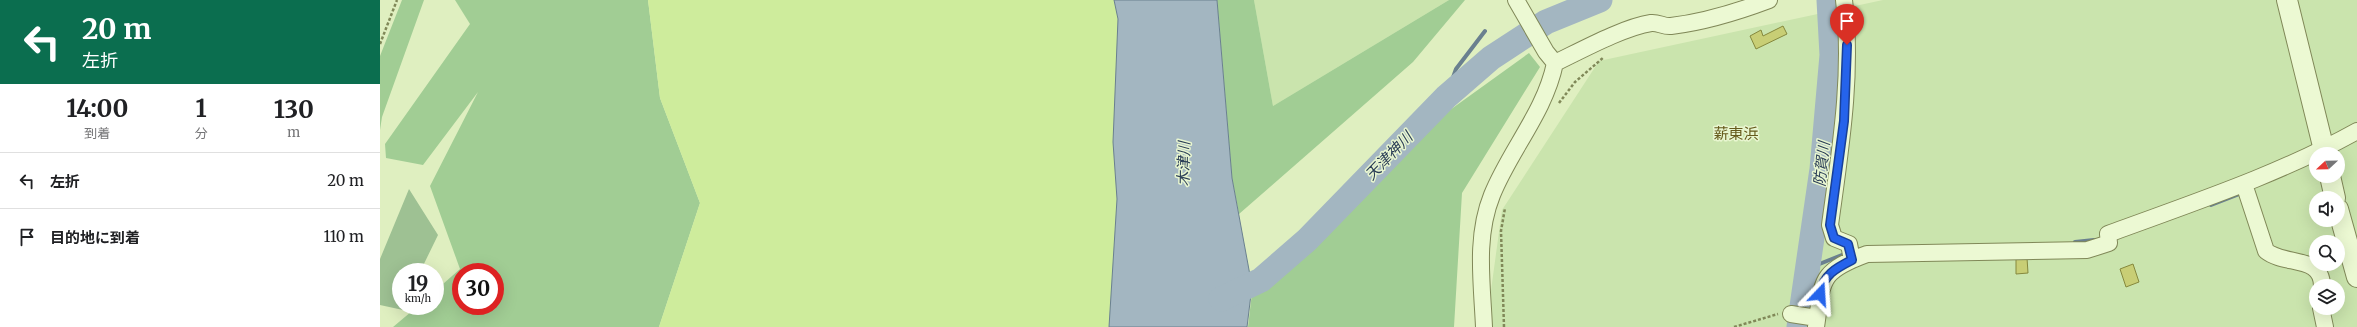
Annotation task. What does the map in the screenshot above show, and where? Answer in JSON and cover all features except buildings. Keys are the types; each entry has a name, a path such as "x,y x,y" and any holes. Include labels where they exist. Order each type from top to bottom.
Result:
{"street":[{"path":"1484,327 1481,248 1482,228 1486,212 1499,180 1520,143 1551,81 1555,64 1538,39 1516,0"},
{"path":"1555,64 1598,42 1652,23 1663,26 1672,26 1714,18 1741,11 1769,0"},
{"path":"1844,0 1848,30 1844,121 1830,225 1834,238 1848,244 1852,260"},
{"path":"2287,0 2323,147"},
{"path":"2332,147 2357,131"},
{"path":"1791,314 1814,320 1822,283 1832,270 1867,254 2087,250 2108,243 2108,234 2246,190 2309,159"},
{"path":"2246,190 2266,251 2273,257 2311,264 2318,270 2320,279"},
{"path":"2343,227 2357,277"},
{"path":"2322,315 2325,327"}],"path":[{"path":"380,44 397,0"},
{"path":"1556,107 1575,82 1599,60 1611,53"},
{"path":"1504,327 1501,231 1505,205"},
{"path":"1734,327 1786,312 1791,314"}],"shaded area":[{"path":"402,0 424,0 382,117 380,130 380,56"},
{"path":"455,0 648,0 660,98 700,203 659,327 393,327 407,315 444,315 444,283 452,276 452,315 504,315 504,263 458,263 430,186 478,92 423,165 386,158 385,144 470,24"},
{"path":"1217,0 1254,0 1273,106 1449,0 1465,0 1413,62 1239,214 1232,178"},
{"path":"1254,0 1449,0 1273,106"},
{"path":"1883,0 2357,0 2357,327 1486,327 1502,210 1599,61"},
{"path":"1529,53 1540,67 1462,193 1454,327 1248,327 1253,284 1307,240 1443,115"},
{"path":"409,189 438,235 424,263 392,263 392,308 380,305 380,259"}],"sand":[{"path":"648,0 1114,0 1118,19 1113,142 1117,199 1109,327 659,327 700,203 660,98"}],"water":[{"name":"木津川","path":"1114,0 1217,0 1232,178 1252,286 1247,327 1109,327 1117,199 1113,142 1118,19"}],"waterway":[{"name":"天津神川","path":"1221,299 1261,280 1307,240 1446,97 1491,58 1546,22 1600,0"},
{"name":"防賀川","path":"1799,327 1822,169 1832,55 1829,0"},
{"path":"1446,97 1456,69 1485,31"},
{"path":"2211,205 2242,193"},
{"path":"2075,242 2094,240"},
{"path":"1807,269 1847,253"}],"district":[{"name":"薪東浜","path":"1736,134"}],"route":[{"path":"1820,294 1822,283 1832,270 1852,260 1848,244 1834,238 1830,225 1844,121 1847,45"}]}
